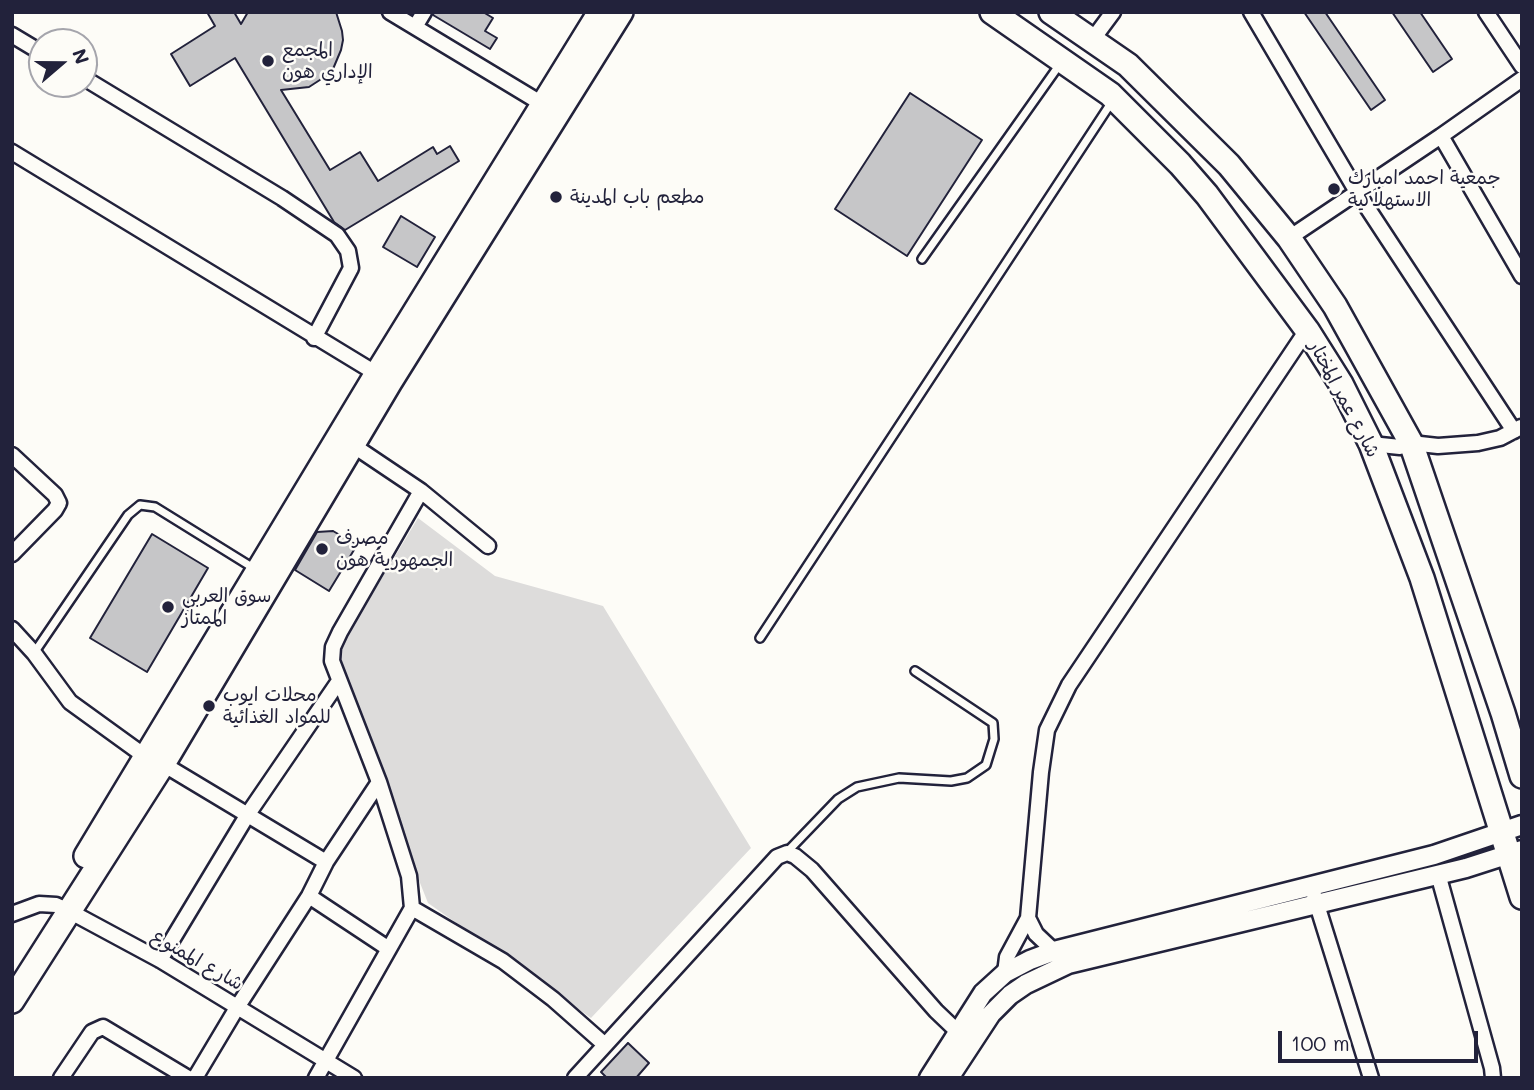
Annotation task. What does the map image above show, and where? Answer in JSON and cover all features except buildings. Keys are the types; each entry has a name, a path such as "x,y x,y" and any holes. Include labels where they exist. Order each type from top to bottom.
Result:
{"main road":[{"path":"12,1000 63,908 549,108 600,12"},
{"path":"549,108 621,12"},
{"name":"شارع عمر المختار","path":"992,12 1119,102 1207,195 1307,330 1340,384 1371,444 1422,578 1511,829 1522,897"},
{"name":"شارع عمر المختار","path":"1051,12 1093,39 1143,78 1229,165 1289,238 1335,306 1411,443 1522,776"},
{"path":"1119,102 1143,78"},
{"path":"155,760 258,571 281,550 354,446 383,378"},
{"path":"12,977 63,908"}],"street":[{"path":"390,12 549,108"},
{"path":"415,27 424,12"},
{"path":"1093,39 1113,12"},
{"path":"1251,12 1357,192 1518,429 1500,438 1478,443 1438,446 1411,443 1400,447 1371,444"},
{"path":"1486,12 1522,66"},
{"path":"12,35 28,45"},
{"path":"1289,238 1522,79"},
{"path":"98,86 282,198 337,235 348,251 351,268 314,338"},
{"path":"1441,136 1522,276"},
{"path":"12,152 383,378"},
{"path":"1005,972 1007,957 1028,918 1047,730 1069,685 1307,330"},
{"path":"354,446 421,491 488,546"},
{"path":"12,455 55,495 59,503 12,554"},
{"path":"316,1078 412,908 409,876 379,782 332,661 332,647 421,491"},
{"path":"12,629 34,653 70,702 155,760 326,862"},
{"path":"160,960 248,814 339,681"},
{"path":"195,1078 309,896 326,862 379,782"},
{"path":"949,1078 991,1014 1010,995 1044,974 1069,964 1314,895 1511,829"},
{"path":"575,1078 777,857 787,853 812,870 936,1011 958,1032"},
{"path":"930,1077 983,993 1005,972 1054,951 1314,895 1438,874 1515,853"},
{"path":"1438,874 1493,1078"},
{"path":"1314,895 1371,1078"},
{"path":"309,896 389,949"},
{"path":"12,914 39,904 63,908"},
{"name":"شارع الممنوع","path":"63,908 160,960 354,1078"},
{"path":"412,908 503,961 553,999 604,1044"},
{"path":"1028,918 1036,934 1054,951"},
{"path":"61,1078 92,1032 103,1027 188,1078"}],"lane":[{"path":"922,259 1062,61"},
{"path":"760,638 1119,102"},
{"path":"34,653 128,515 139,505 155,507 258,571"},
{"path":"787,853 838,799 857,787 899,778 951,781 967,778 986,765 994,739 993,723 915,671"}],"shaded area":[{"path":"418,518 495,576 603,606 751,848 591,1018 428,903 332,661"}],"place":[{"name":"المجمع الإداري هون","path":"268,61"},
{"name":"جمعية احمد امبارك الاستهلاكية","path":"1334,189"},
{"name":"مطعم باب المدينة","path":"556,197"},
{"name":"مصرف الجمهورية هون","path":"322,549"},
{"name":"سوق العربي الممتاز","path":"168,607"},
{"name":"محلات ايوب للمواد الغذائية","path":"209,706"}]}
